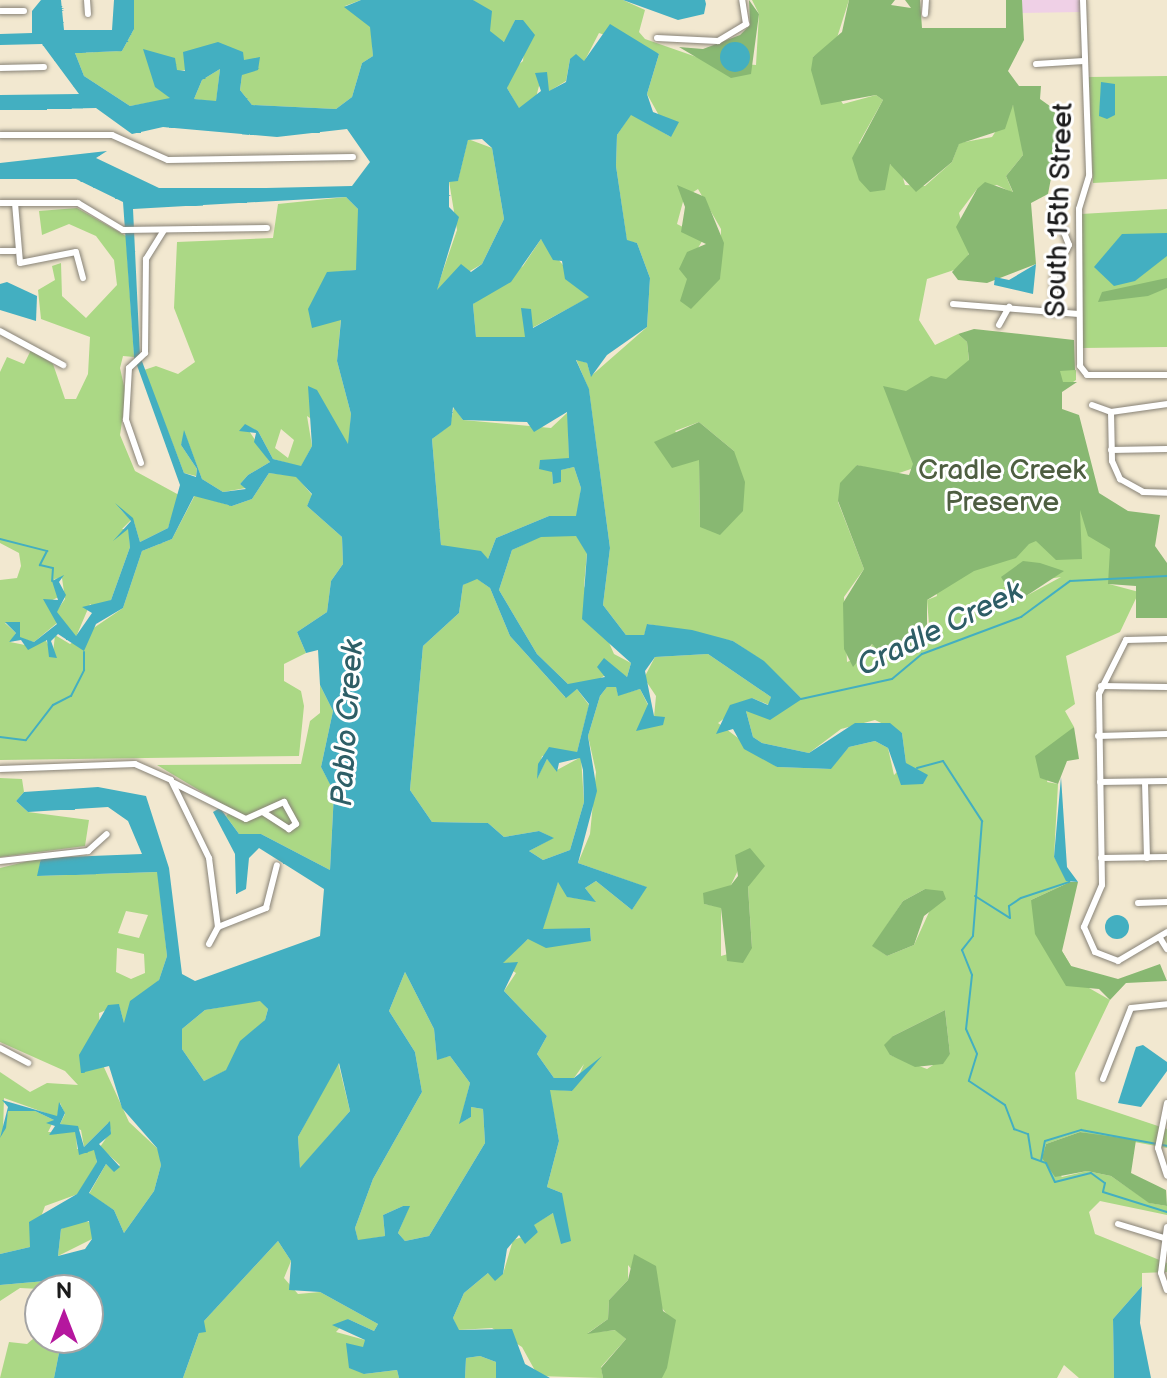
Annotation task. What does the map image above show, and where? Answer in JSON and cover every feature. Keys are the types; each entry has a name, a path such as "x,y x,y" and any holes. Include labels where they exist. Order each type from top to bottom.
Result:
{"street":[{"path":"87,0 88,14"},
{"path":"657,38 718,41 746,24 742,0"},
{"path":"925,14 926,0"},
{"name":"South 15th Street","path":"1083,0 1089,176 1079,209 1082,372 1167,375"},
{"path":"0,11 24,11"},
{"path":"1036,64 1084,61"},
{"path":"0,68 44,67"},
{"path":"0,135 112,135 168,160 353,157"},
{"path":"0,203 78,203 123,230 267,228"},
{"path":"15,203 15,251 29,265 76,252 83,278"},
{"path":"1053,205 1069,245 1054,276 1054,313"},
{"path":"141,463 126,420 132,363 142,358 146,259 164,230"},
{"path":"0,251 15,251"},
{"path":"953,304 1079,314"},
{"path":"999,325 1009,307"},
{"path":"0,331 63,365"},
{"path":"1111,412 1122,405 1167,404"},
{"path":"1092,405 1111,412"},
{"path":"1111,412 1111,450 1124,482 1167,493"},
{"path":"1111,450 1167,449"},
{"path":"1167,639 1126,640 1101,686 1098,736 1101,890 1084,927 1091,947 1118,961 1167,932"},
{"path":"1101,686 1167,687"},
{"path":"1098,736 1167,734"},
{"path":"0,769 135,764 177,783 235,816 263,812 284,802 296,824 289,829 263,812"},
{"path":"1100,782 1167,781"},
{"path":"1145,782 1147,858"},
{"path":"177,783 209,858 218,927 209,944"},
{"path":"0,861 88,851 107,834"},
{"path":"1101,858 1167,857"},
{"path":"218,927 266,908 277,865"},
{"path":"1138,903 1167,902"},
{"path":"1160,938 1167,949"},
{"path":"1103,1079 1131,1008 1167,1004"},
{"path":"0,1048 28,1063"},
{"path":"1167,1103 1158,1148 1167,1175"},
{"path":"1118,1224 1166,1239"},
{"path":"1167,1227 1161,1270 1167,1290"}],"shaded area":[{"path":"1022,0 1080,0 1081,12 1021,13"}],"green space":[{"path":"134,0 361,0 345,6 371,27 373,56 362,63 352,97 336,109 252,105 240,90 244,60 156,75 171,99 130,106 84,76 75,53 122,51 134,29"},
{"name":"Cradle Creek Preserve","path":"473,0 623,0 645,10 639,32 645,39 708,61 756,65 759,14 752,0 849,0 836,41 813,57 843,104 876,95 883,100 859,143 887,176 889,164 900,167 905,185 925,186 952,162 959,143 992,137 1013,105 1018,113 1023,155 1006,176 1013,193 997,185 977,189 959,213 969,253 963,267 927,279 919,320 935,345 958,334 967,342 969,361 959,370 1076,370 1076,380 1058,392 1058,410 1114,533 1109,584 1139,592 1120,632 1066,656 1075,704 1065,711 1074,727 1060,740 1047,782 1058,784 1054,857 1070,882 1031,900 1082,984 1110,1000 1075,1073 1077,1099 1167,1129 1167,1148 1080,1132 1046,1144 1043,1158 1062,1177 1087,1171 1111,1176 1150,1203 1167,1206 1167,1215 1100,1201 1089,1212 1095,1234 1167,1263 1167,1272 1142,1273 1142,1286 1113,1319 1114,1378 1079,1378 1064,1365 1057,1378 662,1378 669,1317 628,1265 628,1280 609,1300 608,1319 588,1333 616,1330 626,1339 601,1367 603,1378 538,1376 522,1347 492,1328 458,1330 453,1318 464,1293 488,1273 503,1274 513,1240 538,1232 533,1225 553,1213 562,1193 547,1187 559,1141 549,1089 572,1091 584,1064 574,1078 554,1078 537,1054 547,1036 504,991 516,973 501,963 528,939 591,941 590,928 542,930 558,881 568,897 595,901 585,888 596,881 632,910 646,887 578,863 590,834 596,772 588,736 600,696 607,687 616,686 618,695 640,689 654,717 656,696 644,678 655,657 708,654 771,697 769,705 752,698 718,723 777,767 830,769 849,747 875,741 888,748 894,775 906,763 902,733 875,720 841,729 809,753 762,743 753,737 746,711 802,699 764,662 733,641 648,624 644,635 626,635 603,605 610,548 589,390 576,359 587,363 591,376 647,327 650,278 637,243 627,241 616,166 617,135 631,114 671,137 647,94 659,54 599,33 584,62 570,59 566,81 548,92 539,86 535,101 519,109 507,88 511,71 523,61 526,28 515,20 505,42 493,39","holes":["698,189 721,229 720,279 695,253 704,238 677,224 684,198","699,422 734,451 700,527 699,460 675,431","857,465 893,475 911,469 937,596 927,600 929,624 909,651 882,656 872,644 869,653 847,662 844,597 864,569 838,502","1061,577 1026,596 1003,586","740,866 755,874 748,887 752,947 721,956 721,907 704,904 731,885","925,889 930,910 914,945 887,956 873,946 903,901","945,1010 950,1054 927,1069 890,1055 893,1036"]},
{"path":"749,0 759,14 751,74 731,78 679,47 703,49 740,35 750,25"},
{"path":"849,0 895,0 891,5 911,8 905,0 920,0 922,28 1006,28 1006,0 1022,0 1024,40 1008,71 1019,86 1041,86 1040,99 1054,109 1060,131 1048,194 1031,203 1036,264 987,283 958,280 952,272 969,254 956,227 977,189 985,182 1013,192 1006,176 1023,155 1013,105 1005,129 959,144 952,162 916,192 890,164 885,190 870,192 859,180 852,158 883,100 876,95 821,105 811,70 813,57 842,32"},
{"path":"220,69 216,102 194,99 202,80"},
{"path":"1167,76 1167,179 1093,183 1089,77"},
{"path":"468,139 492,148 504,219 482,264 436,291 457,230 449,181 458,180"},
{"path":"677,185 705,197 724,243 720,279 691,309 680,301 687,279 679,269 687,252 706,244 681,232 685,207"},
{"path":"346,197 358,209 360,255 356,270 327,273 341,319 337,361 351,414 349,445 307,416 312,446 301,467 273,459 258,431 245,425 270,462 248,475 240,484 246,488 223,492 202,479 185,434 181,445 197,469 196,476 184,473 144,370 156,366 178,374 195,362 174,308 177,242 273,238 278,204","holes":["281,429 294,440 288,458 275,448"]},
{"path":"77,208 126,236 134,357 123,356 120,368 126,395 120,435 135,471 179,495 168,528 140,542 134,522 117,506 131,520 122,529 129,529 130,547 111,600 97,609 90,604 76,637 56,612 65,599 62,578 54,579 61,596 48,602 57,623 34,642 20,638 17,624 5,623 16,633 10,642 30,646 45,639 53,653 55,635 70,644 123,608 142,551 172,539 195,495 232,506 252,499 269,473 296,476 312,495 307,506 342,537 343,564 331,581 327,612 297,632 306,653 284,664 284,681 301,691 304,706 299,756 0,760 0,580 17,578 21,566 19,553 0,543 0,372 7,357 24,364 31,350 53,364 65,399 76,399 88,374 90,337 41,319 38,290 55,280 52,266 61,263 62,296 86,318 117,285 114,260 96,236 69,224 42,235 39,211"},
{"path":"1167,209 1167,347 1082,348 1081,214"},
{"path":"541,239 590,297 532,328 527,321 525,337 476,338 473,304 523,266"},
{"path":"1167,278 1167,288 1148,296 1098,302 1102,292"},
{"name":"Cradle Creek Preserve","path":"974,329 1074,340 1075,370 1060,371 1063,382 1077,382 1062,392 1062,409 1079,415 1099,493 1128,511 1160,515 1155,546 1167,563 1167,618 1136,618 1136,586 1108,584 1110,549 1088,536 1080,510 1082,559 1056,560 1036,541 1029,544 1016,558 974,571 927,600 927,636 916,646 882,656 872,644 853,667 844,649 843,603 864,569 838,501 840,483 857,465 909,475 913,464 883,386 906,391 931,376 946,379 969,360 967,342 958,334"},
{"path":"454,407 463,420 551,428 568,412 569,458 552,472 553,483 560,470 574,467 581,488 577,516 549,516 496,538 488,559 441,545 432,439 450,425"},
{"path":"699,422 734,451 745,482 743,511 720,535 700,527 699,460 672,468 654,442"},
{"path":"576,535 587,553 584,586 614,654 631,663 627,677 614,670 589,685 568,684 537,654 499,590 512,550 541,536"},
{"path":"1023,561 1064,571 1026,596 1012,595 1001,577"},
{"path":"476,578 490,588 510,636 565,697 577,689 589,705 577,752 542,756 537,778 547,759 557,770 581,757 584,802 570,850 543,860 529,851 553,838 539,831 504,837 488,823 432,822 410,790 423,646 459,613 463,585"},
{"path":"320,685 333,711 321,767 334,791 330,870 261,834 239,834 226,816 232,810 157,765 301,764 310,721 320,713"},
{"path":"1074,727 1079,759 1067,761 1058,784 1040,778 1035,756"},
{"path":"0,778 22,779 24,792 16,801 28,812 89,820 85,846 0,857"},
{"path":"750,848 765,866 748,887 752,948 743,963 727,961 721,908 704,904 703,893 731,885 738,876 735,855"},
{"path":"41,858 38,876 158,872 167,956 159,980 124,1023 119,1005 99,1013 102,1063 129,1122 159,1150 161,1165 154,1191 124,1233 114,1210 89,1194 106,1164 114,1171 120,1165 100,1147 111,1131 108,1123 84,1147 81,1130 60,1124 65,1114 60,1103 57,1117 4,1098 3,1133 8,1111 35,1111 54,1120 48,1132 76,1132 77,1149 95,1150 97,1163 78,1194 45,1206 30,1247 0,1254 0,1072 30,1092 47,1083 78,1085 65,1071 0,1042 0,868","holes":["126,911 148,915 139,938 118,933","117,948 144,954 145,973 131,979 116,972"]},
{"path":"1070,882 1078,882 1062,951 1071,966 1118,979 1160,964 1167,981 1126,983 1110,1000 1099,989 1066,986 1035,934 1031,900"},
{"path":"925,889 943,891 946,899 924,916 914,945 887,956 872,946 903,901"},
{"path":"405,972 434,1029 437,1059 450,1056 470,1083 460,1123 471,1117 471,1107 483,1109 485,1143 429,1236 405,1241 398,1233 409,1207 403,1206 383,1215 385,1236 358,1241 355,1228 373,1179 422,1092 415,1052 389,1011"},
{"path":"260,1000 268,1009 265,1020 227,1070 204,1081 182,1049 182,1029 205,1010"},
{"path":"945,1010 950,1054 943,1064 915,1067 890,1055 884,1045 893,1036"},
{"path":"338,1062 350,1111 300,1169 298,1137"},
{"path":"1080,1132 1136,1140 1131,1173 1166,1190 1167,1206 1149,1203 1111,1176 1087,1171 1055,1177 1042,1158 1046,1144"},
{"path":"83,1220 94,1224 92,1239 58,1256 61,1229"},
{"path":"278,1241 291,1261 284,1278 298,1294 320,1292 378,1324 374,1331 348,1319 336,1332 365,1340 364,1374 397,1370 399,1378 183,1378 203,1322"},
{"path":"634,1254 656,1266 663,1311 676,1320 667,1368 662,1378 603,1378 601,1368 626,1339 615,1330 587,1334 608,1319 609,1300 628,1280"},
{"path":"24,1283 24,1288 0,1301 0,1285"},
{"path":"9,1342 24,1344 24,1354 59,1354 54,1378 0,1378"},
{"path":"480,1356 496,1362 496,1378 465,1378 466,1358"}],"water":[{"name":"Pablo Creek","path":"41,0 61,0 64,30 112,30 114,0 134,0 134,29 122,51 75,53 84,76 130,106 170,98 155,87 143,49 175,58 177,70 185,71 183,52 218,42 243,52 244,60 260,57 258,70 242,75 240,90 252,105 336,109 352,97 362,63 373,56 370,27 344,7 361,0 473,0 492,11 490,31 504,42 515,20 523,20 535,35 507,88 519,108 541,91 535,73 547,72 549,91 566,82 570,59 576,54 584,61 610,24 659,54 647,94 653,112 679,122 671,137 631,115 617,135 616,166 627,240 637,243 650,278 647,327 607,355 591,377 587,363 576,360 589,389 610,548 603,605 626,635 644,635 647,624 692,630 733,641 764,661 802,699 770,720 746,711 753,737 762,743 809,753 855,723 890,723 902,733 906,763 928,775 923,784 901,785 888,748 875,741 849,747 831,769 777,767 744,749 733,729 716,734 730,705 752,698 768,705 771,697 708,654 655,657 645,671 654,716 665,717 663,725 636,731 648,704 640,689 618,696 616,687 607,687 600,696 588,736 597,791 578,863 647,887 632,910 596,881 585,888 596,902 567,897 558,882 543,929 590,928 591,941 546,948 528,939 503,963 518,962 504,991 547,1036 537,1054 554,1078 574,1078 602,1056 572,1091 550,1090 559,1141 547,1187 562,1193 571,1241 561,1244 553,1213 534,1225 538,1232 525,1244 519,1235 507,1249 503,1274 495,1281 488,1273 464,1293 453,1318 459,1330 512,1329 525,1364 550,1378 496,1378 496,1362 480,1356 466,1358 465,1378 399,1378 397,1370 364,1374 349,1368 346,1343 363,1347 365,1340 332,1325 348,1319 374,1331 378,1324 320,1292 289,1290 291,1261 278,1241 204,1321 206,1332 199,1333 183,1378 54,1378 59,1354 104,1354 104,1274 24,1274 24,1283 0,1285 0,1254 30,1247 29,1222 77,1194 97,1162 94,1150 79,1155 75,1132 49,1135 55,1126 46,1123 54,1120 35,1111 8,1111 6,1128 0,1138 8,1107 2,1100 57,1116 59,1102 65,1113 60,1124 78,1126 84,1147 110,1121 111,1134 99,1144 120,1167 114,1172 106,1164 89,1193 114,1210 124,1233 154,1191 161,1165 157,1148 122,1108 109,1066 81,1073 79,1055 108,1005 119,1004 124,1023 130,1001 159,980 167,956 157,872 37,876 41,858 142,854 128,821 108,807 28,812 16,801 24,792 98,787 146,796 169,868 182,974 195,981 320,936 324,889 259,848 249,858 246,889 236,894 235,854 213,812 220,808 239,834 261,834 330,870 334,792 321,767 333,711 320,685 318,650 306,653 297,632 327,612 331,581 343,564 342,537 307,506 312,494 296,477 269,473 252,499 232,506 194,496 172,539 142,551 123,608 96,624 84,651 58,634 51,641 57,658 49,657 47,640 28,650 21,640 9,642 16,633 5,622 20,622 20,637 34,642 57,624 43,599 58,600 52,581 64,575 59,582 66,595 57,612 76,636 92,613 82,607 111,600 130,547 128,529 113,541 131,521 115,503 133,518 140,542 168,528 180,485 134,357 123,202 76,179 0,179 0,163 107,151 96,158 159,188 266,188 352,186 370,162 347,129 277,137 163,127 132,134 96,108 0,110 0,95 79,94 42,44 0,45 0,34 32,33 32,11","holes":["220,69 216,101 194,99 202,80","482,139 492,148 504,219 482,264 471,272 461,264 437,290 459,217 449,207 449,182 458,181 468,140","346,197 358,209 356,270 327,272 308,309 312,328 341,320 337,361 351,414 348,444 317,390 308,386 312,446 301,466 273,459 258,431 245,424 239,431 256,433 254,442 270,462 248,475 240,484 246,489 223,492 202,479 184,430 181,445 197,469 196,477 184,473 140,356 133,209","541,239 553,260 562,261 565,279 589,297 533,328 531,309 521,308 525,337 476,337 473,304 511,282","453,407 463,420 527,422 534,432 567,412 569,458 540,460 539,469 552,472 553,484 561,482 561,470 574,467 581,488 576,516 549,516 496,538 488,559 481,551 441,545 432,439 451,425","576,536 587,554 582,619 631,663 627,677 604,658 597,667 605,677 568,684 537,654 499,590 512,550 541,537","477,579 490,588 510,636 566,698 577,689 589,704 577,752 549,747 538,764 537,779 547,759 557,772 559,763 580,758 584,802 570,850 543,860 529,851 554,838 539,831 504,837 488,823 432,822 410,790 423,646 459,613 463,585","405,972 434,1029 437,1060 450,1056 470,1083 459,1124 471,1117 471,1107 483,1109 485,1143 429,1236 405,1241 398,1233 410,1206 403,1206 383,1215 385,1236 358,1240 355,1228 373,1179 422,1092 415,1052 389,1011","260,1001 268,1009 265,1020 240,1041 226,1070 204,1081 182,1049 182,1029 205,1010","339,1063 350,1111 300,1168 298,1137","89,1221 92,1239 85,1249 58,1256 61,1229"]},
{"path":"623,0 705,0 706,4 704,14 678,20"},
{"path":"735,42 746,46 750,57 746,68 735,72 724,68 720,57 724,46"},
{"path":"1101,82 1115,84 1115,115 1107,119 1099,116"},
{"path":"1167,233 1167,256 1135,281 1114,286 1094,267 1122,234"},
{"path":"1036,264 1033,294 994,285 995,277 1009,280"},
{"path":"7,282 37,296 36,321 0,310 0,284"},
{"path":"1061,777 1067,867 1078,882 1066,881 1054,857"},
{"path":"1117,915 1125,919 1129,927 1125,935 1117,939 1109,935 1105,927 1109,919"},
{"path":"1143,1045 1167,1062 1167,1071 1141,1107 1118,1103 1136,1047"},
{"path":"1142,1286 1140,1323 1151,1378 1114,1378 1113,1319"}],"waterway":[{"path":"0,539 47,551 40,565 53,568 52,581"},
{"name":"Cradle Creek","path":"801,699 892,679 922,654 1021,617 1070,581 1167,576"},
{"path":"0,737 26,740 53,705 71,696 84,670 84,652"},
{"path":"917,768 943,761 982,821 973,936 962,950 972,975 966,1029 977,1054 969,1081 1005,1105 1014,1129 1028,1134 1032,1158 1046,1163 1055,1182 1091,1173 1105,1183 1103,1192 1167,1212"},
{"path":"975,896 1010,918 1009,906 1021,898 1069,882"},
{"path":"1041,1161 1045,1141 1081,1130 1167,1146"}]}
